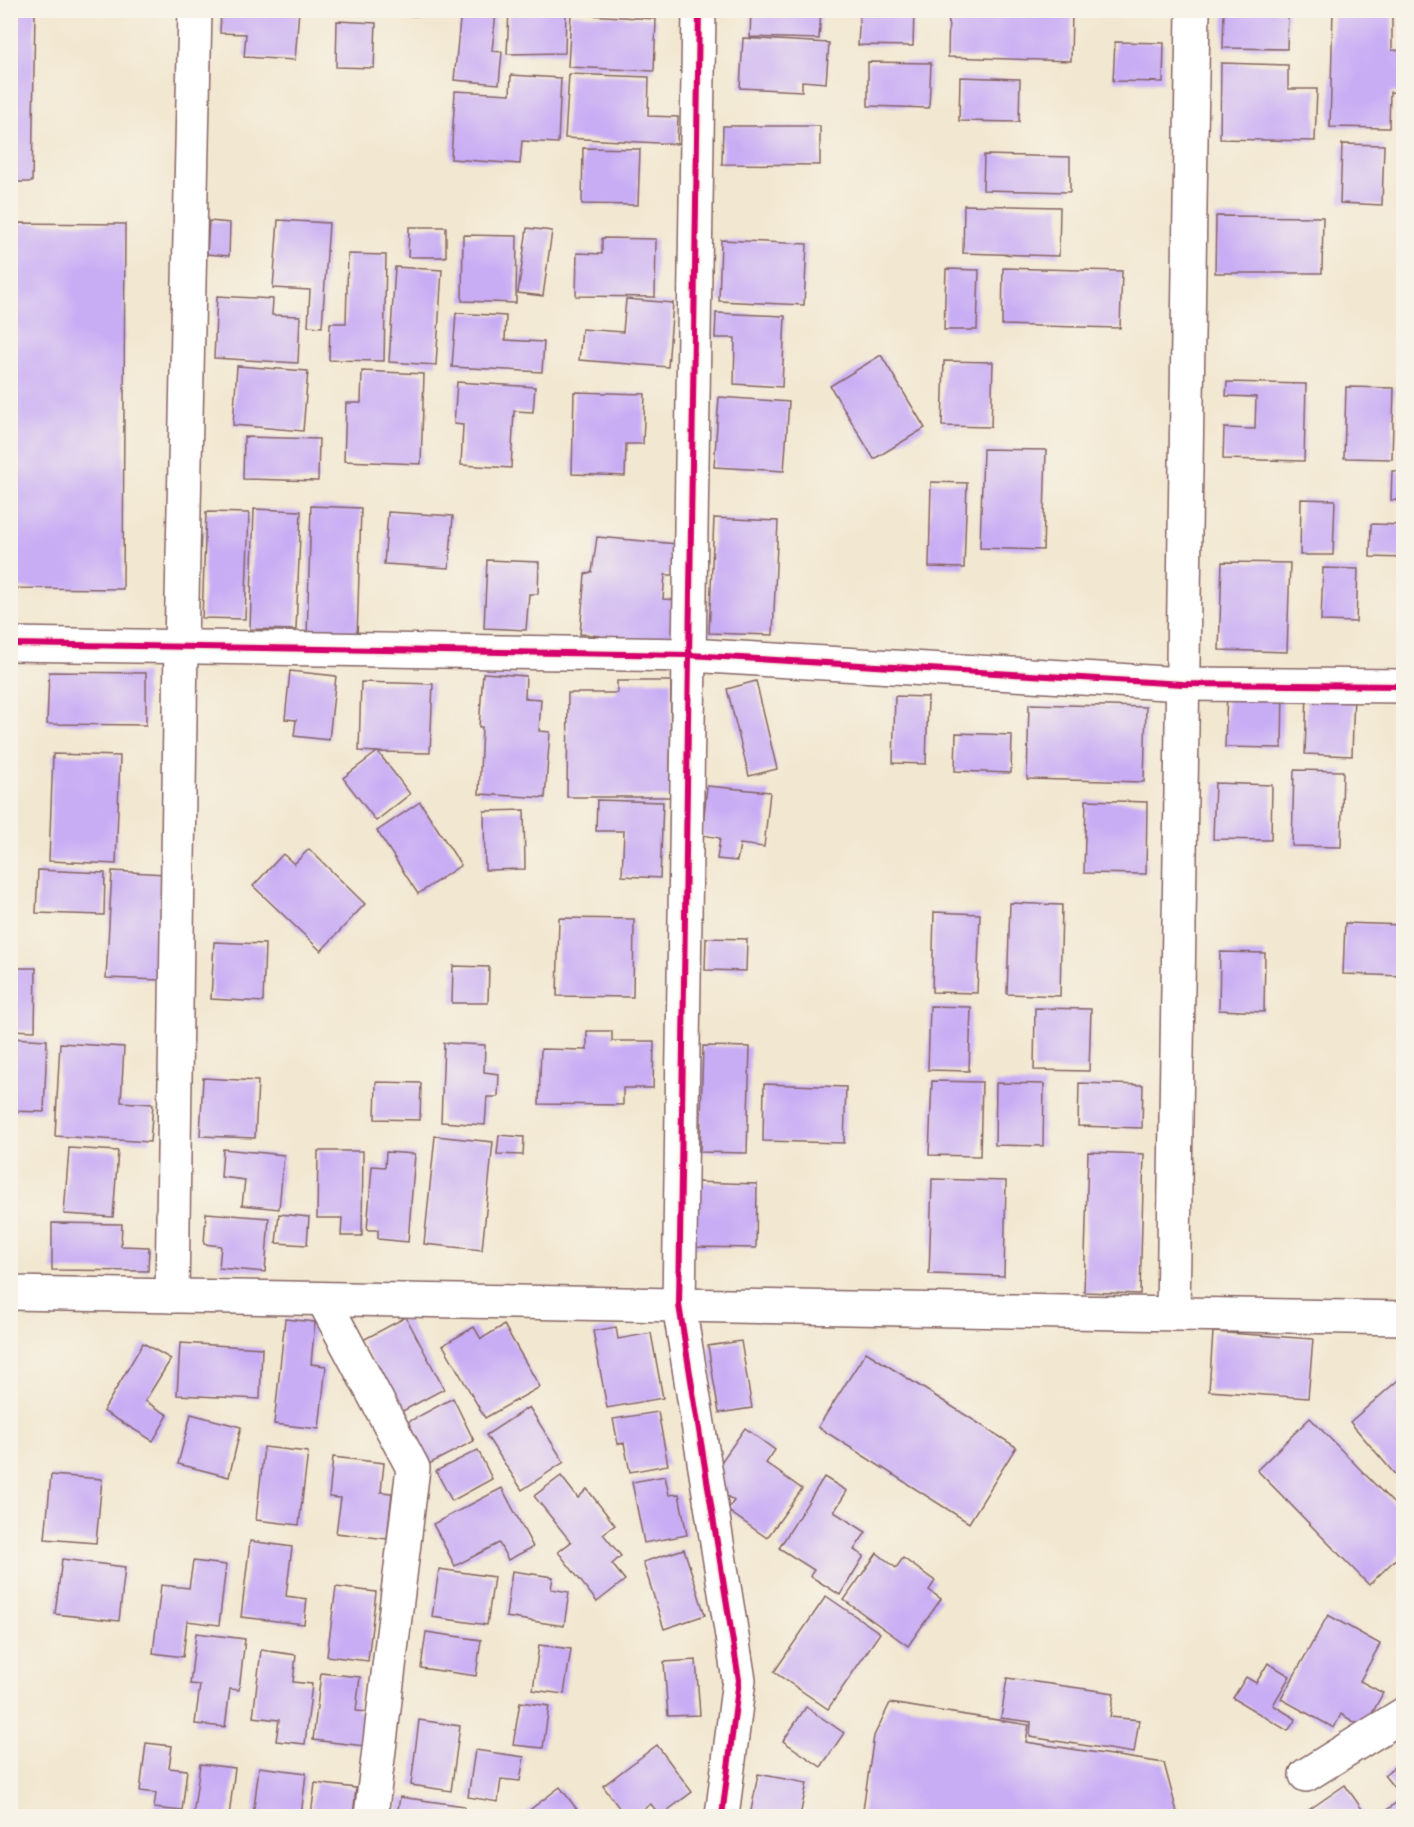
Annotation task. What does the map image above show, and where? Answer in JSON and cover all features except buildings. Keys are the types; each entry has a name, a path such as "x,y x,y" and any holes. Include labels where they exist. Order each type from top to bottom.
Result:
{"street":[{"path":"172,1296 181,645 195,10"},
{"path":"699,10 679,1305 739,1680 722,1816"},
{"path":"1173,1314 1193,10"},
{"path":"10,644 689,655 1183,684 1404,686"},
{"path":"10,1293 1404,1318"},
{"path":"323,1299 413,1468 371,1816"},
{"path":"1306,1775 1404,1713"}],"cycle path":[{"path":"699,10 679,1305 739,1680 722,1816"},
{"path":"10,644 689,655 1183,684 1404,686"}]}
